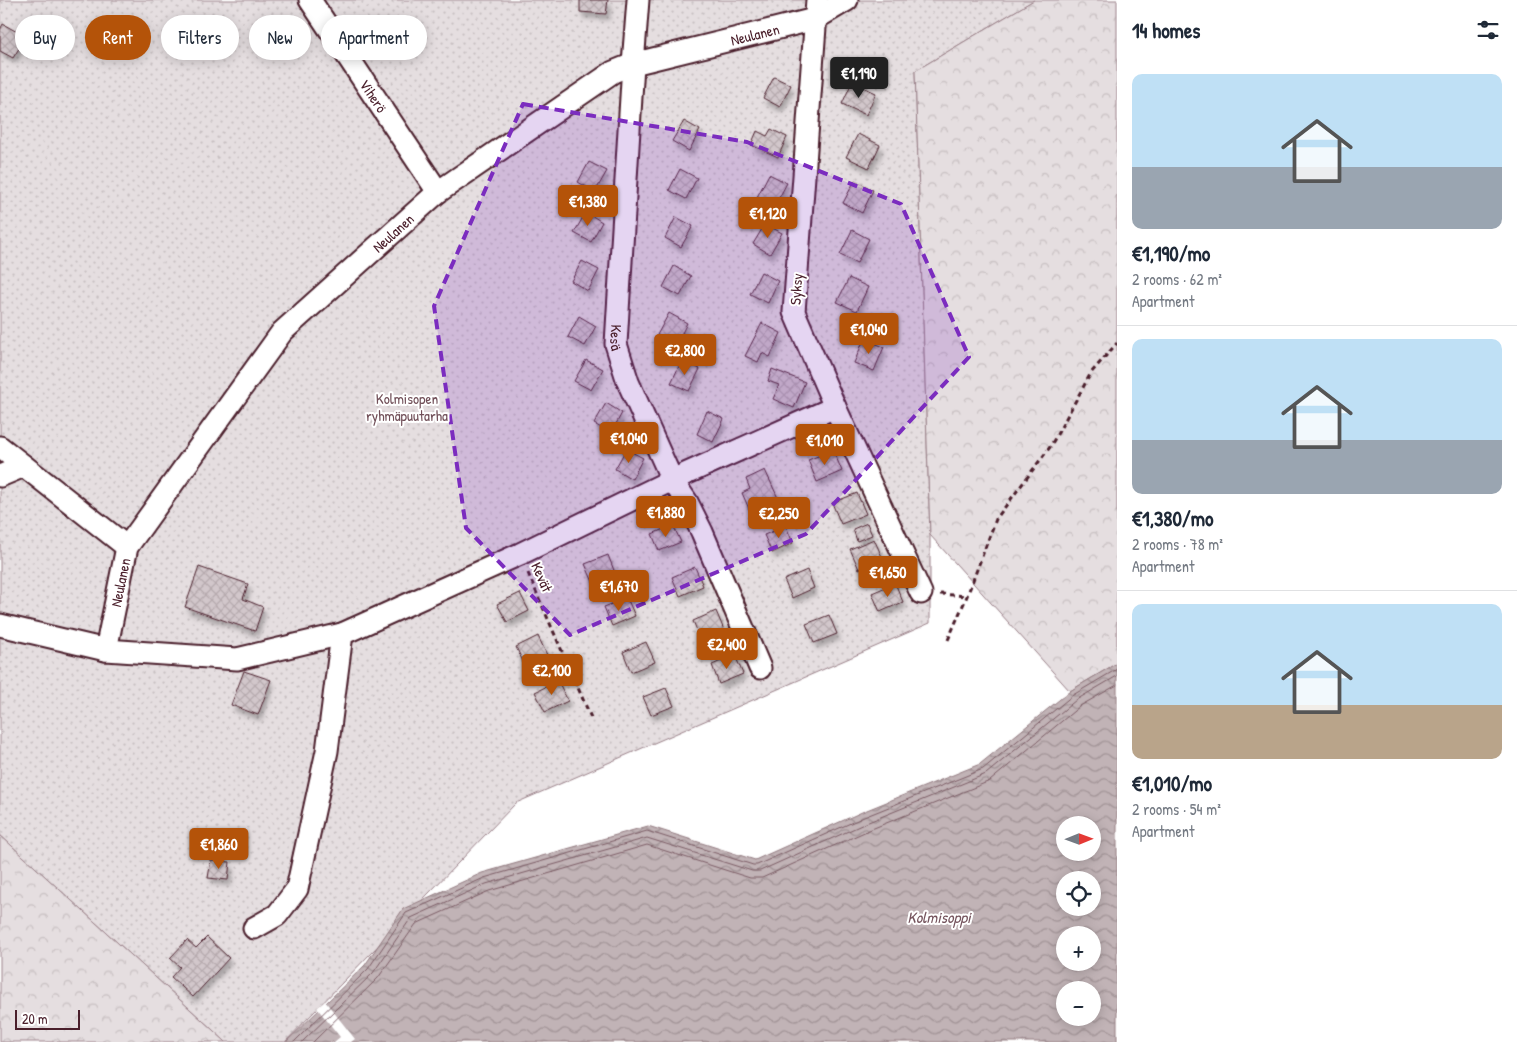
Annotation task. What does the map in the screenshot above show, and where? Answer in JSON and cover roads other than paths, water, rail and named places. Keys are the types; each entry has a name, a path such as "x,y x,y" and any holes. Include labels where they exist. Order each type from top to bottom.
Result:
{"street":[{"name":"Viherö","path":"310,0 438,192"},
{"name":"Kesä","path":"638,0 616,344 628,382 672,480 687,502 702,532 760,668"},
{"name":"Neulanen","path":"106,650 127,547 282,332 438,192 613,72 633,64 846,0"},
{"name":"Syksy","path":"816,9 794,312 835,407 921,592"},
{"path":"0,625 106,650 237,659 342,634 520,554 672,480 835,407"},
{"path":"0,447 127,547"},
{"path":"0,476 24,466"},
{"path":"254,928 277,915 297,889 327,751 342,634"}],"water":[{"name":"Kolmisoppi","path":"1117,663 1117,1042 286,1042 365,965 403,909 482,873 648,826 755,860 862,812 980,764 1070,691"}],"park label":[{"name":"Kolmisopen ryhmäpuutarha","path":"407,406"}]}
